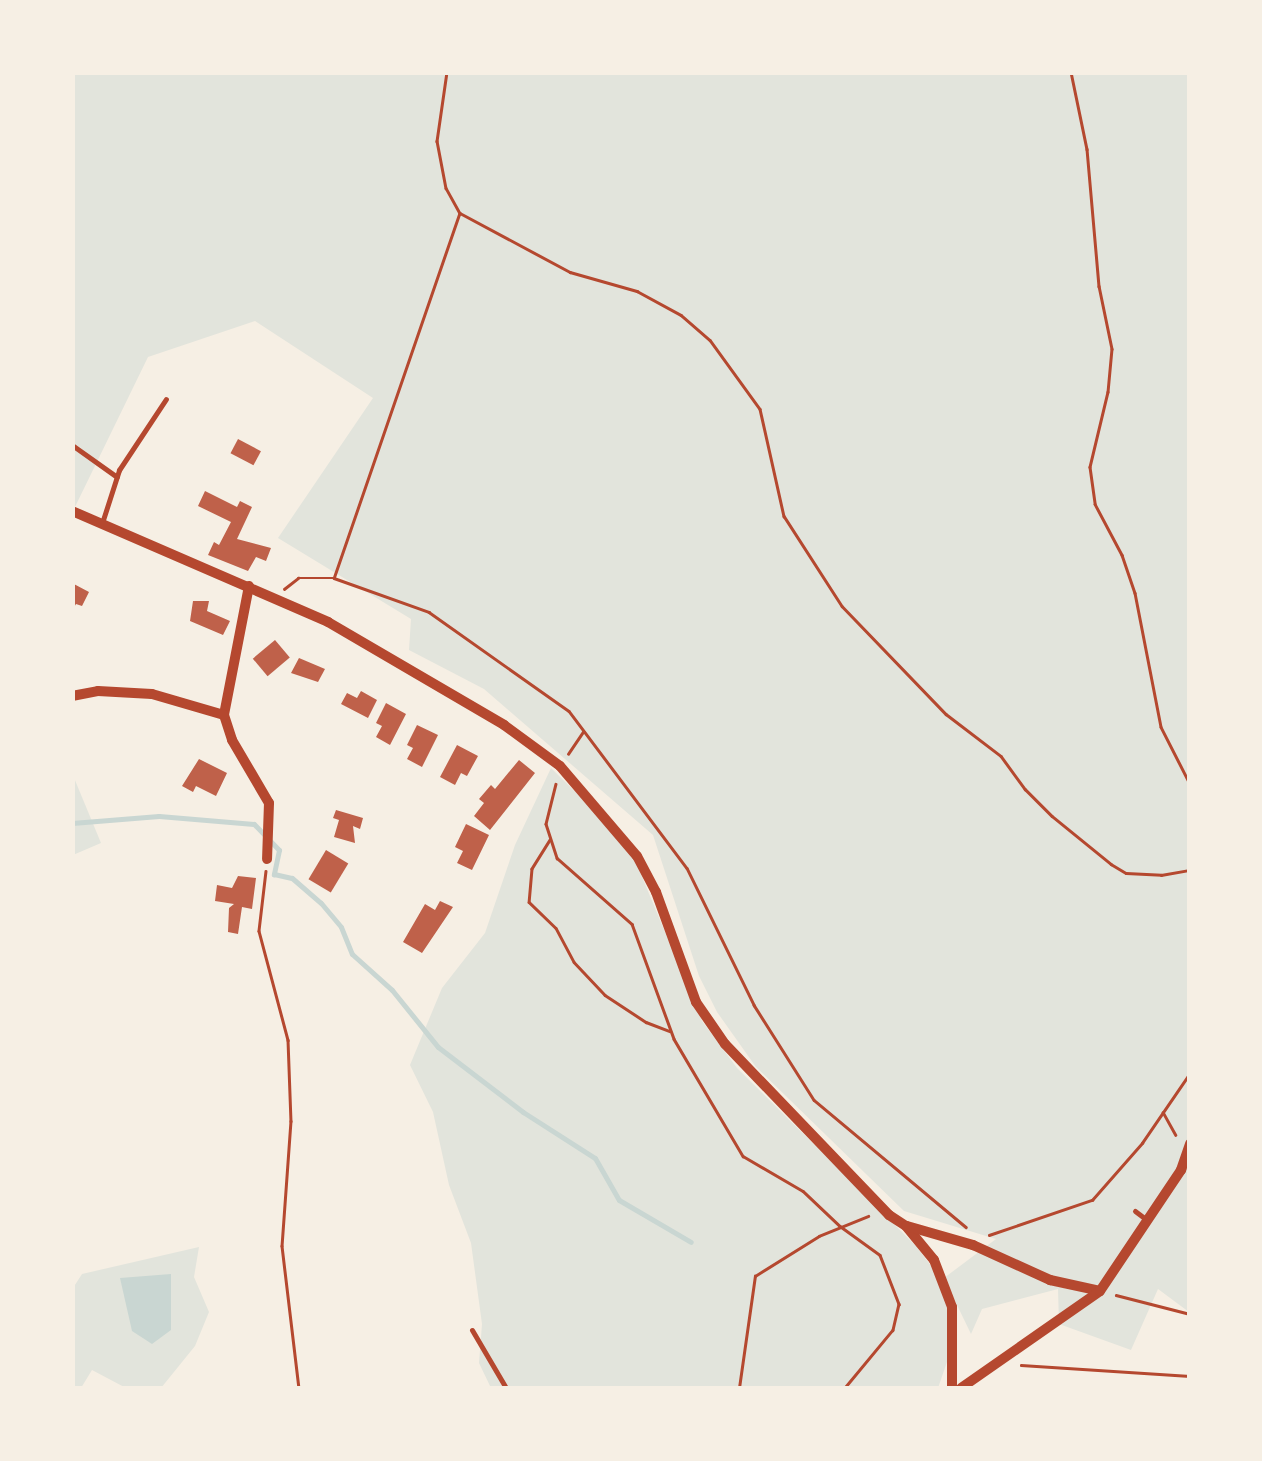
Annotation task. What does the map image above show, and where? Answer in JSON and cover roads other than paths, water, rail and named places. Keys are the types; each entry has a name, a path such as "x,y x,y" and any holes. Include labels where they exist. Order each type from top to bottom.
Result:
{"street":[{"path":"72,510 276,596 381,651 504,724 560,766 598,804 637,856 656,892 696,1002 725,1044 889,1215 906,1226 972,1245 1050,1280 1100,1291"},
{"path":"248,586 224,715 232,740 269,803 268,858"},
{"path":"72,696 98,691 152,694 224,715"},
{"path":"961,1388 1100,1291 1181,1170 1186,1143"},
{"path":"906,1226 934,1260 952,1307 952,1388"}],"lane":[{"path":"102,523 117,477 166,399"},
{"path":"72,445 117,477"},
{"path":"1135,1211 1147,1220"},
{"path":"472,1330 506,1388"}],"waterway":[{"path":"72,823 159,816 254,824 279,850 274,874 292,878 321,903 341,927 352,954 392,990 438,1047 523,1112 595,1158 619,1200 691,1242"}]}
